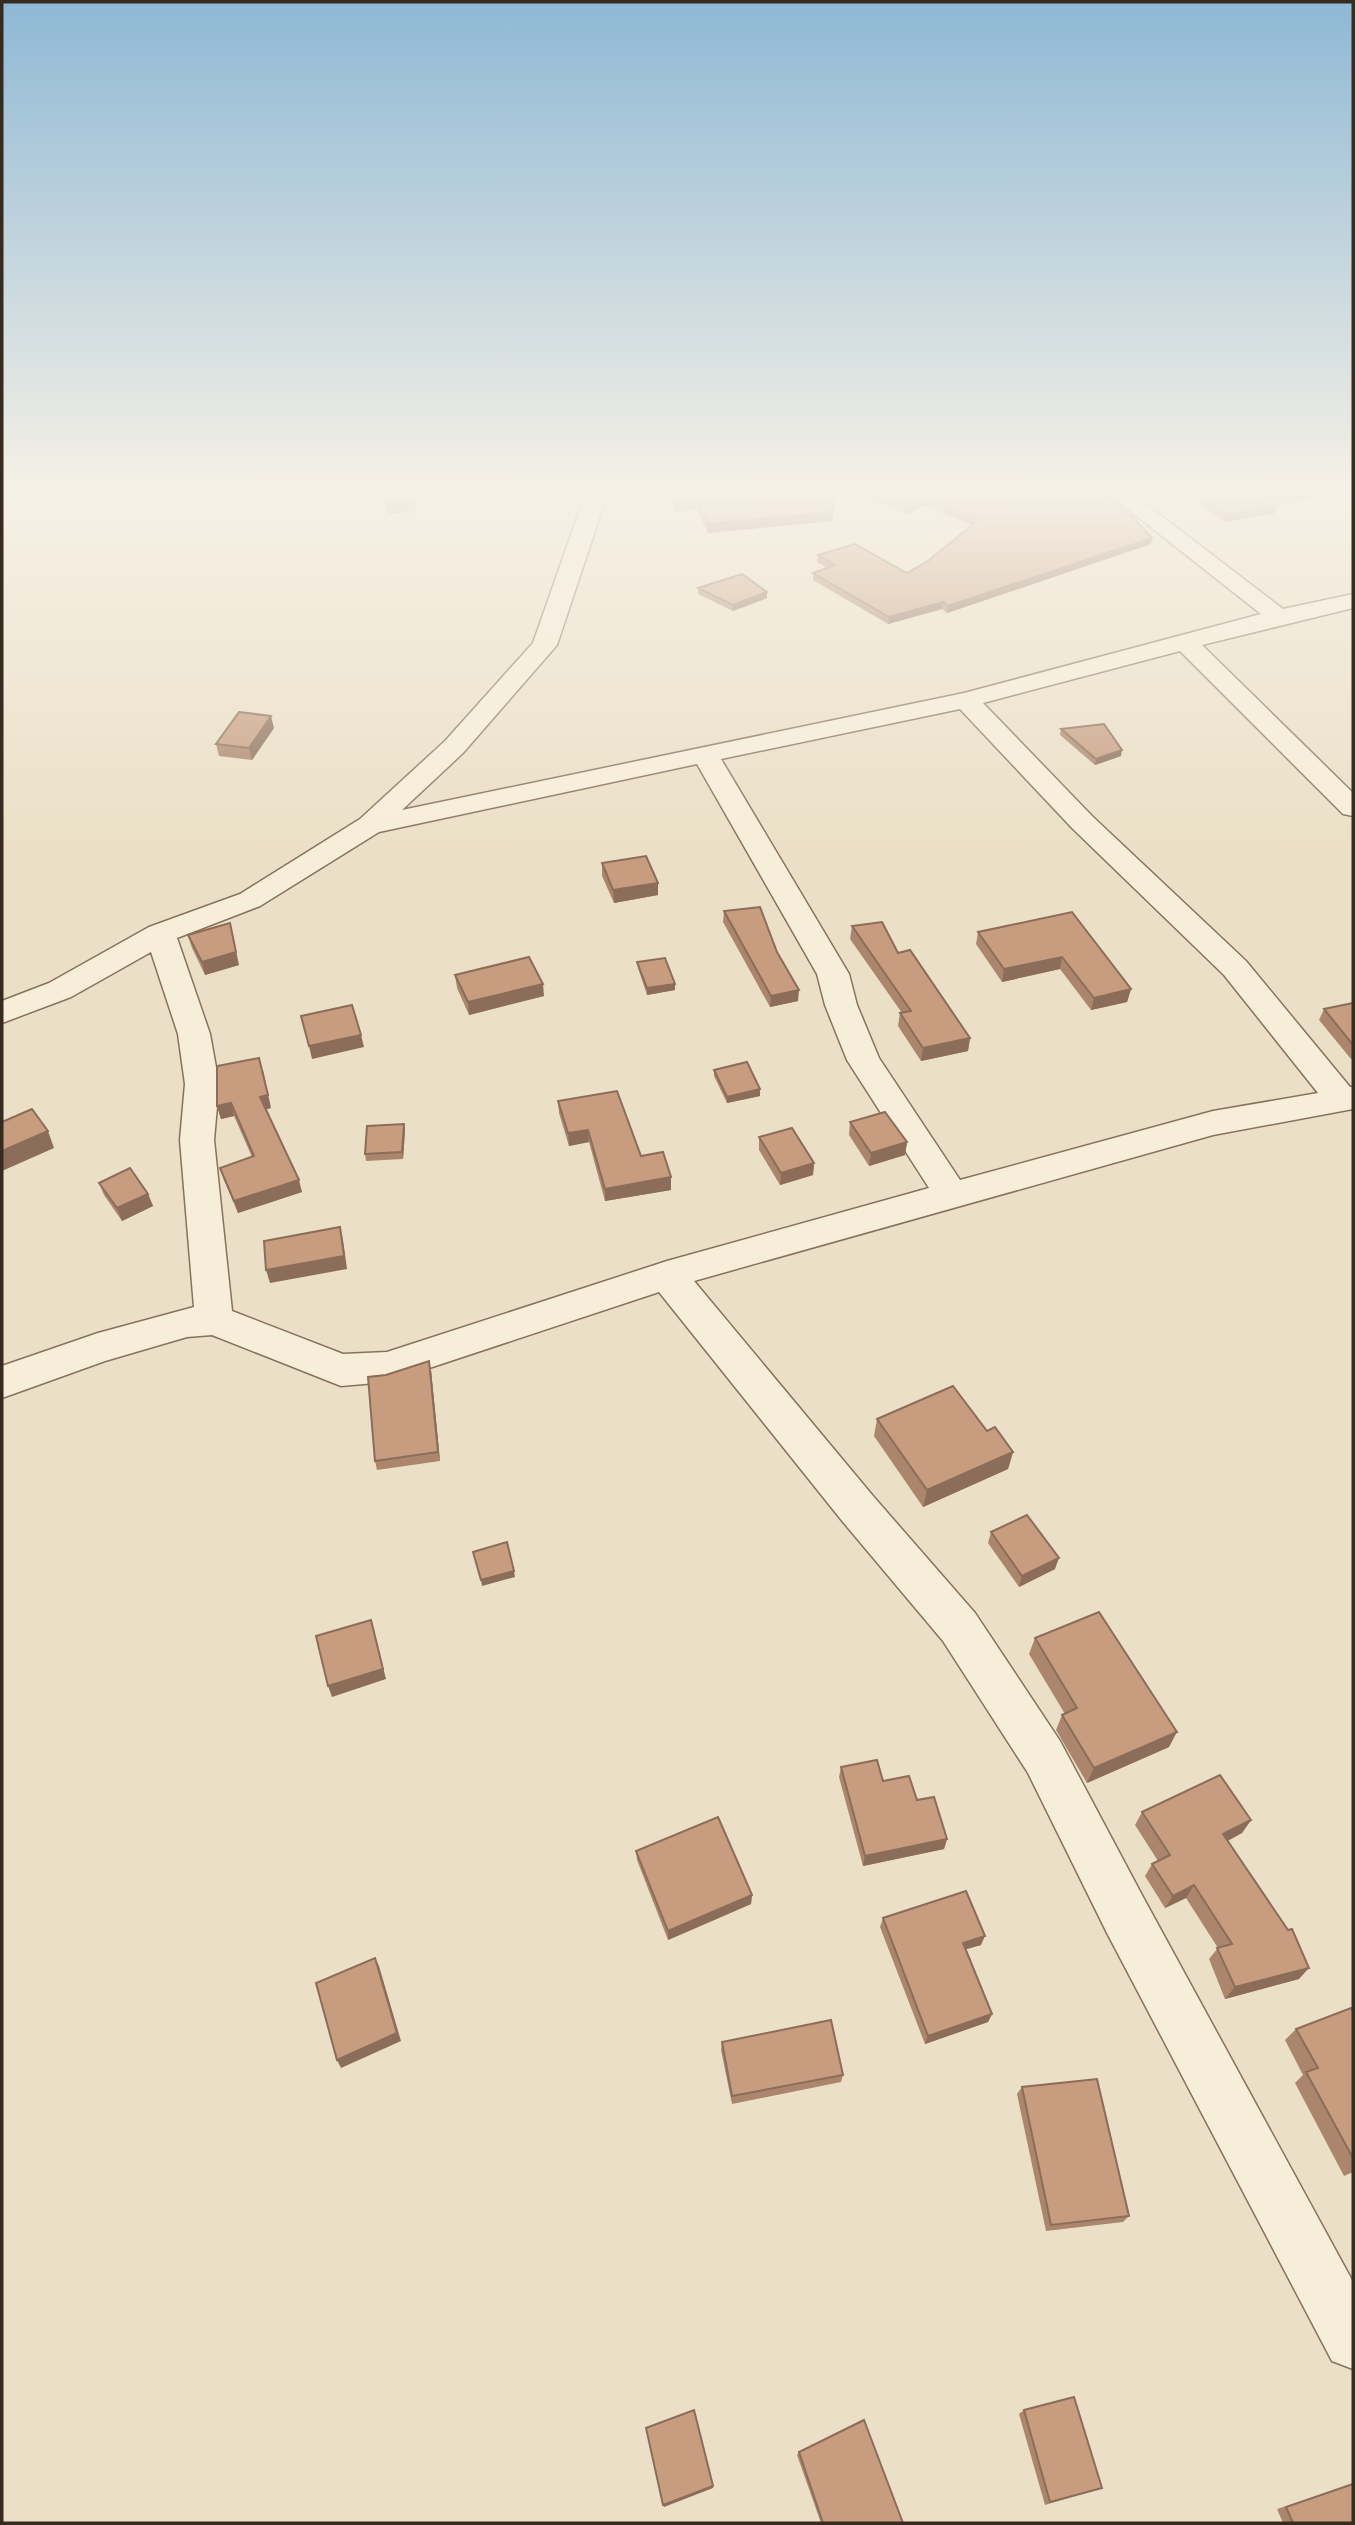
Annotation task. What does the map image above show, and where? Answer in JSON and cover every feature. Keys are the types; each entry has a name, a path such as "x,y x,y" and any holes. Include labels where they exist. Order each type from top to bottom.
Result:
{"street":[{"path":"2,1013 60,990 160,934 250,900 370,825 454,747 545,645 556,613"},
{"path":"1274,613 1279,617"},
{"path":"370,825 966,701 1298,613"},
{"path":"1187,644 1353,808"},
{"path":"966,701 1082,822 1235,968 1348,1099"},
{"path":"705,755 833,974 841,1005 863,1060 952,1195"},
{"path":"160,934 194,1034 202,1084 197,1140 214,1320"},
{"path":"2,1382 98,1348 187,1322 214,1320 341,1370 387,1367 667,1275 952,1195 1213,1123 1348,1099"},
{"path":"667,1275 858,1509 959,1627 1044,1757 1125,1915 1353,2340"}],"building":[{"path":"882,613 904,613 889,617"},
{"path":"239,712 271,716 249,748 216,744"},
{"path":"1104,724 1122,750 1096,759 1061,729"},
{"path":"646,856 658,883 613,890 602,863"},
{"path":"760,907 777,952 799,990 771,996 724,911"},
{"path":"1072,912 1131,989 1094,998 1062,957 1004,969 978,932"},
{"path":"882,922 898,953 910,950 970,1038 923,1048 900,1013 911,1011 852,926"},
{"path":"230,923 236,952 202,962 188,935"},
{"path":"529,957 543,984 468,1002 455,975"},
{"path":"665,958 675,984 647,988 637,962"},
{"path":"1353,1003 1353,1045 1324,1009"},
{"path":"352,1005 361,1035 309,1046 301,1016"},
{"path":"259,1058 268,1095 260,1097 299,1180 234,1201 220,1168 254,1156 231,1103 217,1106 217,1066"},
{"path":"747,1062 760,1089 727,1097 714,1070"},
{"path":"617,1091 641,1156 663,1152 671,1177 605,1189 588,1130 568,1133 558,1101"},
{"path":"32,1109 48,1131 2,1151 2,1122"},
{"path":"885,1112 907,1142 871,1153 850,1122"},
{"path":"404,1124 402,1152 365,1154 367,1126"},
{"path":"792,1128 814,1163 781,1173 759,1137"},
{"path":"130,1168 148,1194 117,1208 99,1183"},
{"path":"340,1227 344,1256 266,1270 264,1241"},
{"path":"429,1361 438,1452 375,1461 368,1377 386,1375"},
{"path":"953,1386 987,1431 995,1427 1013,1452 927,1490 877,1419"},
{"path":"1027,1515 1059,1558 1022,1576 991,1532"},
{"path":"507,1542 514,1571 481,1580 473,1552"},
{"path":"1099,1612 1177,1732 1094,1768 1062,1715 1077,1708 1035,1638"},
{"path":"371,1620 383,1669 328,1686 316,1636"},
{"path":"877,1760 883,1781 909,1776 917,1800 934,1797 947,1839 865,1856 841,1767"},
{"path":"1220,1775 1251,1820 1223,1834 1288,1930 1292,1929 1309,1968 1235,1987 1217,1948 1232,1944 1194,1885 1173,1896 1152,1864 1170,1855 1142,1812"},
{"path":"718,1817 752,1895 668,1931 636,1851"},
{"path":"966,1891 985,1936 963,1943 992,2014 928,2036 883,1918"},
{"path":"375,1958 397,2033 337,2060 316,1983"},
{"path":"1351,2008 1353,2158 1306,2072 1318,2068 1296,2029"},
{"path":"831,2020 843,2075 732,2096 722,2042"},
{"path":"1097,2079 1129,2216 1051,2225 1022,2087"},
{"path":"1074,2397 1102,2488 1050,2502 1024,2410"},
{"path":"694,2410 713,2486 663,2505 646,2428"},
{"path":"864,2420 903,2523 823,2523 799,2452"},
{"path":"1353,2484 1353,2523 1293,2523 1286,2507"}]}
